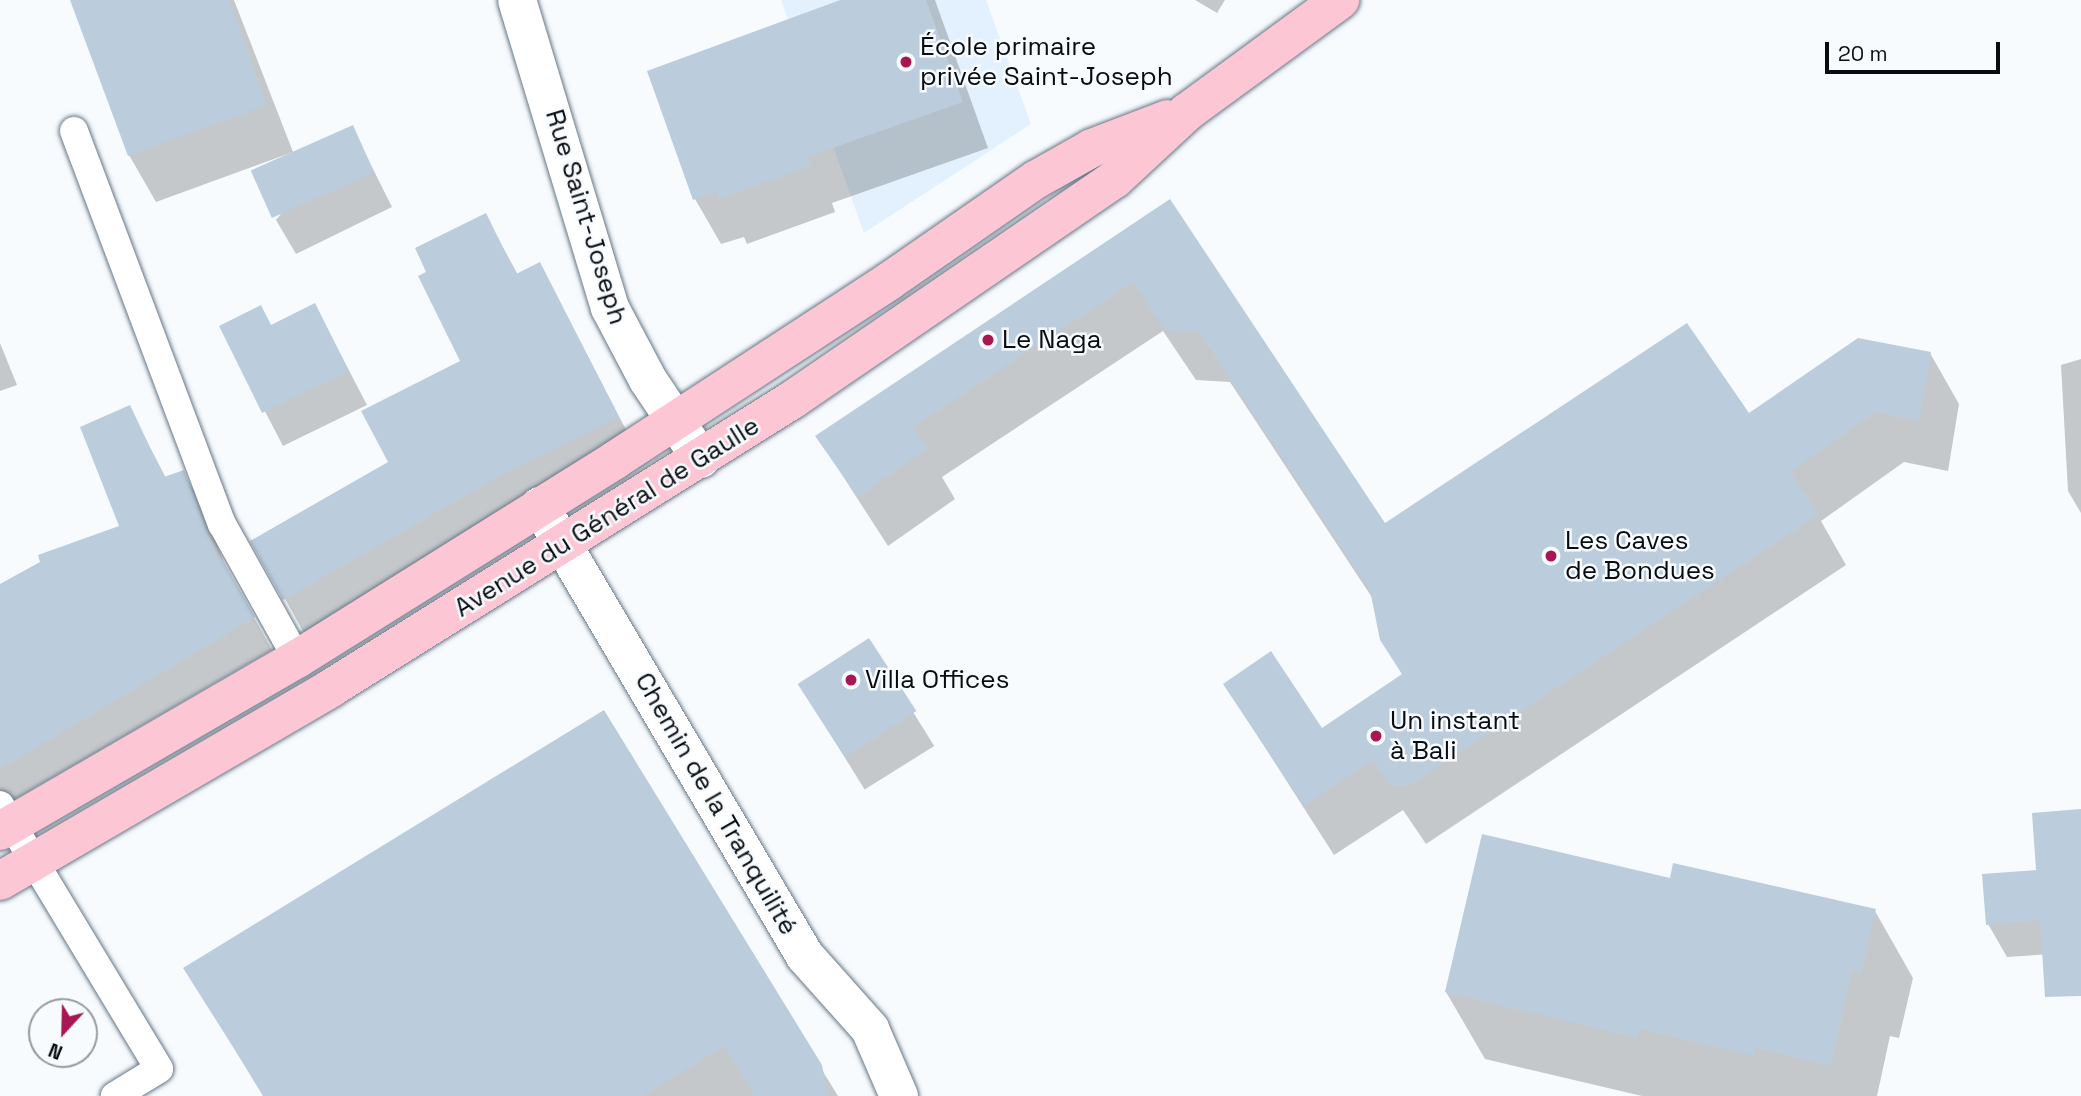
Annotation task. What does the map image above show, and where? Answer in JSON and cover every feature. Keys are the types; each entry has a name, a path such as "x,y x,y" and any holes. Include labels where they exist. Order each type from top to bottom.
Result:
{"main road":[{"name":"Avenue du Général de Gaulle","path":"0,881 565,545 701,459 1082,203 1115,179 1187,112 1340,0"},
{"name":"Avenue du Général de Gaulle","path":"4,820 297,659 676,422 1056,168 1092,148 1187,112"}],"street":[{"name":"Rue Saint-Joseph","path":"517,0 610,308 676,422 701,459"},
{"name":"Chemin de la Tranquilité","path":"540,506 805,956 870,1029 899,1096"}],"lane":[{"path":"74,131 222,524 297,659"},
{"path":"4,820 34,862 159,1069 115,1096"}],"shaded area":[{"name":"École primaire privée Saint-Joseph","path":"781,0 986,0 1031,124 864,233"}],"building":[{"path":"70,0 229,0 267,105 128,156"},
{"path":"840,0 926,0 963,102 807,157 810,166 719,199 717,191 693,200 647,71"},
{"path":"353,125 374,173 272,218 251,171"},
{"name":"Les Caves de Bondues","path":"1170,199 1385,523 1687,323 1749,413 1858,338 1931,352 1919,421 1875,412 1790,472 1819,514 1408,786 1390,786 1372,760 1304,806 1223,684 1271,651 1322,728 1402,674 1380,640 1370,590 1199,332 1165,330 1133,282 913,427 928,448 858,497 815,436"},
{"path":"486,213 516,274 540,262 619,417 501,475 283,600 250,541 388,462 361,411 460,361 418,276 426,272 415,248"},
{"path":"315,303 349,371 262,413 219,326 261,305 271,325"},
{"path":"130,405 164,477 184,470 218,560 221,557 255,617 0,769 0,584 40,562 38,555 119,526 80,427"},
{"path":"869,638 916,711 845,757 798,684"},
{"path":"604,710 822,1065 828,1096 755,1096 725,1046 642,1096 264,1096 183,968"},
{"path":"2081,809 2081,996 2045,997 2040,920 1986,925 1982,874 2036,870 2032,813"},
{"path":"1482,834 1670,878 1673,863 1876,909 1861,973 1852,970 1831,1066 1756,1048 1754,1056 1640,1029 1637,1038 1445,992"}],"place":[{"name":"École primaire privée Saint-Joseph","path":"906,62"},
{"name":"Le Naga","path":"988,340"},
{"name":"Les Caves de Bondues","path":"1551,556"},
{"name":"Villa Offices","path":"851,680"},
{"name":"Un instant à Bali","path":"1376,736"}]}
